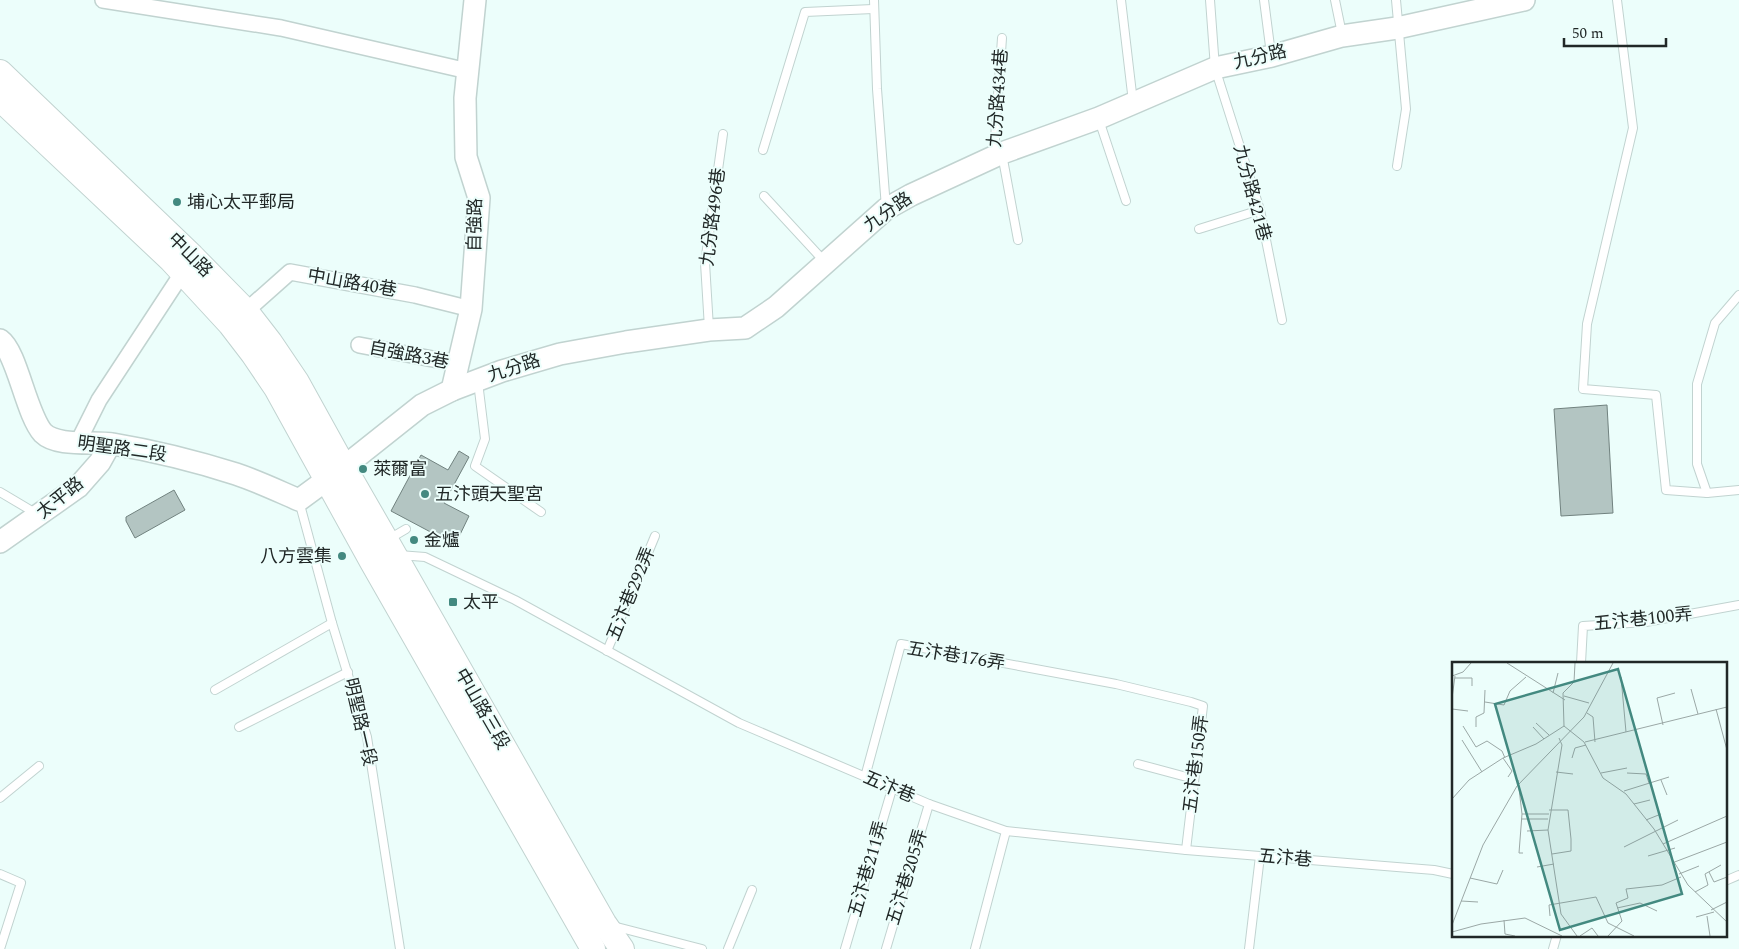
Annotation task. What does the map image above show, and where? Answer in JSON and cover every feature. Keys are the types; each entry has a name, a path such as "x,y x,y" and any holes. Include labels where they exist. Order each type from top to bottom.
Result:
{"main road":[{"name":"中山路","path":"0,72 192,256 246,311 297,382 335,473"},
{"name":"中山路","path":"0,99 183,272 230,324 253,354 335,473"},
{"name":"中山路三段","path":"335,473 385,551 594,934 622,949"}],"street":[{"path":"103,0 281,28 468,71"},
{"name":"自強路","path":"452,390 471,309 479,198 466,157 465,98 476,0"},
{"name":"九分路","path":"299,500 422,405 452,390 502,371 560,354 709,330 745,328 776,307 886,209 911,195 998,156 1099,118 1215,68 1272,56 1342,36 1398,28 1495,4 1524,0"},
{"path":"78,442 99,400 183,272"},
{"name":"中山路40巷","path":"246,311 290,272 415,295 471,309"},
{"name":"明聖路二段","path":"0,340 9,352 21,385 44,433 57,441 110,444 168,454 228,472 299,500"},
{"name":"自強路3巷","path":"359,346 458,364"},
{"name":"太平路","path":"0,542 78,487 100,462 110,444"}],"lane":[{"path":"874,0 877,90 886,209"},
{"path":"1121,0 1133,104"},
{"name":"九分路421巷","path":"1210,0 1215,68 1260,210 1282,320"},
{"path":"1264,0 1272,56"},
{"path":"1335,0 1342,36"},
{"path":"1396,0 1406,109 1397,166"},
{"path":"1617,0 1633,128 1587,324 1583,389 1656,395 1666,490 1707,493 1739,490"},
{"path":"762,150 805,12 873,10"},
{"name":"九分路434巷","path":"1002,38 998,156 1018,240"},
{"path":"1099,118 1126,202"},
{"name":"九分路496巷","path":"709,330 705,263 723,134"},
{"path":"764,196 826,262"},
{"path":"1199,229 1260,210"},
{"path":"1707,493 1697,464 1697,384 1715,323 1739,295"},
{"path":"478,380 485,439 475,466 541,512"},
{"path":"0,492 39,516"},
{"name":"明聖路一段","path":"299,500 332,623 367,737 400,949"},
{"name":"五汴巷292弄","path":"607,651 655,536"},
{"name":"五汴巷","path":"385,551 425,555 515,600 739,723 929,804 1006,831 1186,850 1434,870 1452,874"},
{"name":"五汴巷100弄","path":"1581,662 1583,626 1646,622 1739,605"},
{"path":"215,690 332,623"},
{"name":"五汴巷176弄","path":"865,777 901,644 1116,684"},
{"path":"239,727 348,672"},
{"name":"五汴巷150弄","path":"1116,684 1203,706 1186,850"},
{"path":"1138,764 1194,779"},
{"path":"0,798 39,766"},
{"name":"五汴巷211弄","path":"845,949 892,789"},
{"name":"五汴巷205弄","path":"886,949 929,804"},
{"path":"975,949 1006,831"},
{"path":"1249,949 1260,856"},
{"path":"0,874 20,883 0,949"},
{"path":"1726,881 1739,875"},
{"path":"728,949 752,890"},
{"path":"594,934 702,949"},
{"path":"1553,949 1557,936"}],"building":[{"path":"1607,405 1613,513 1561,516 1554,409"},
{"path":"459,451 469,457 444,503 469,516 455,545 391,511 421,455 448,470"},
{"path":"174,490 185,510 135,538 126,521 126,517"}],"place":[{"name":"埔心太平郵局","path":"177,202"},
{"name":"萊爾富","path":"363,469"},
{"name":"五汴頭天聖宮","path":"425,494"},
{"name":"金爐","path":"414,540"},
{"name":"八方雲集","path":"342,556"},
{"name":"太平","path":"453,602"}]}
